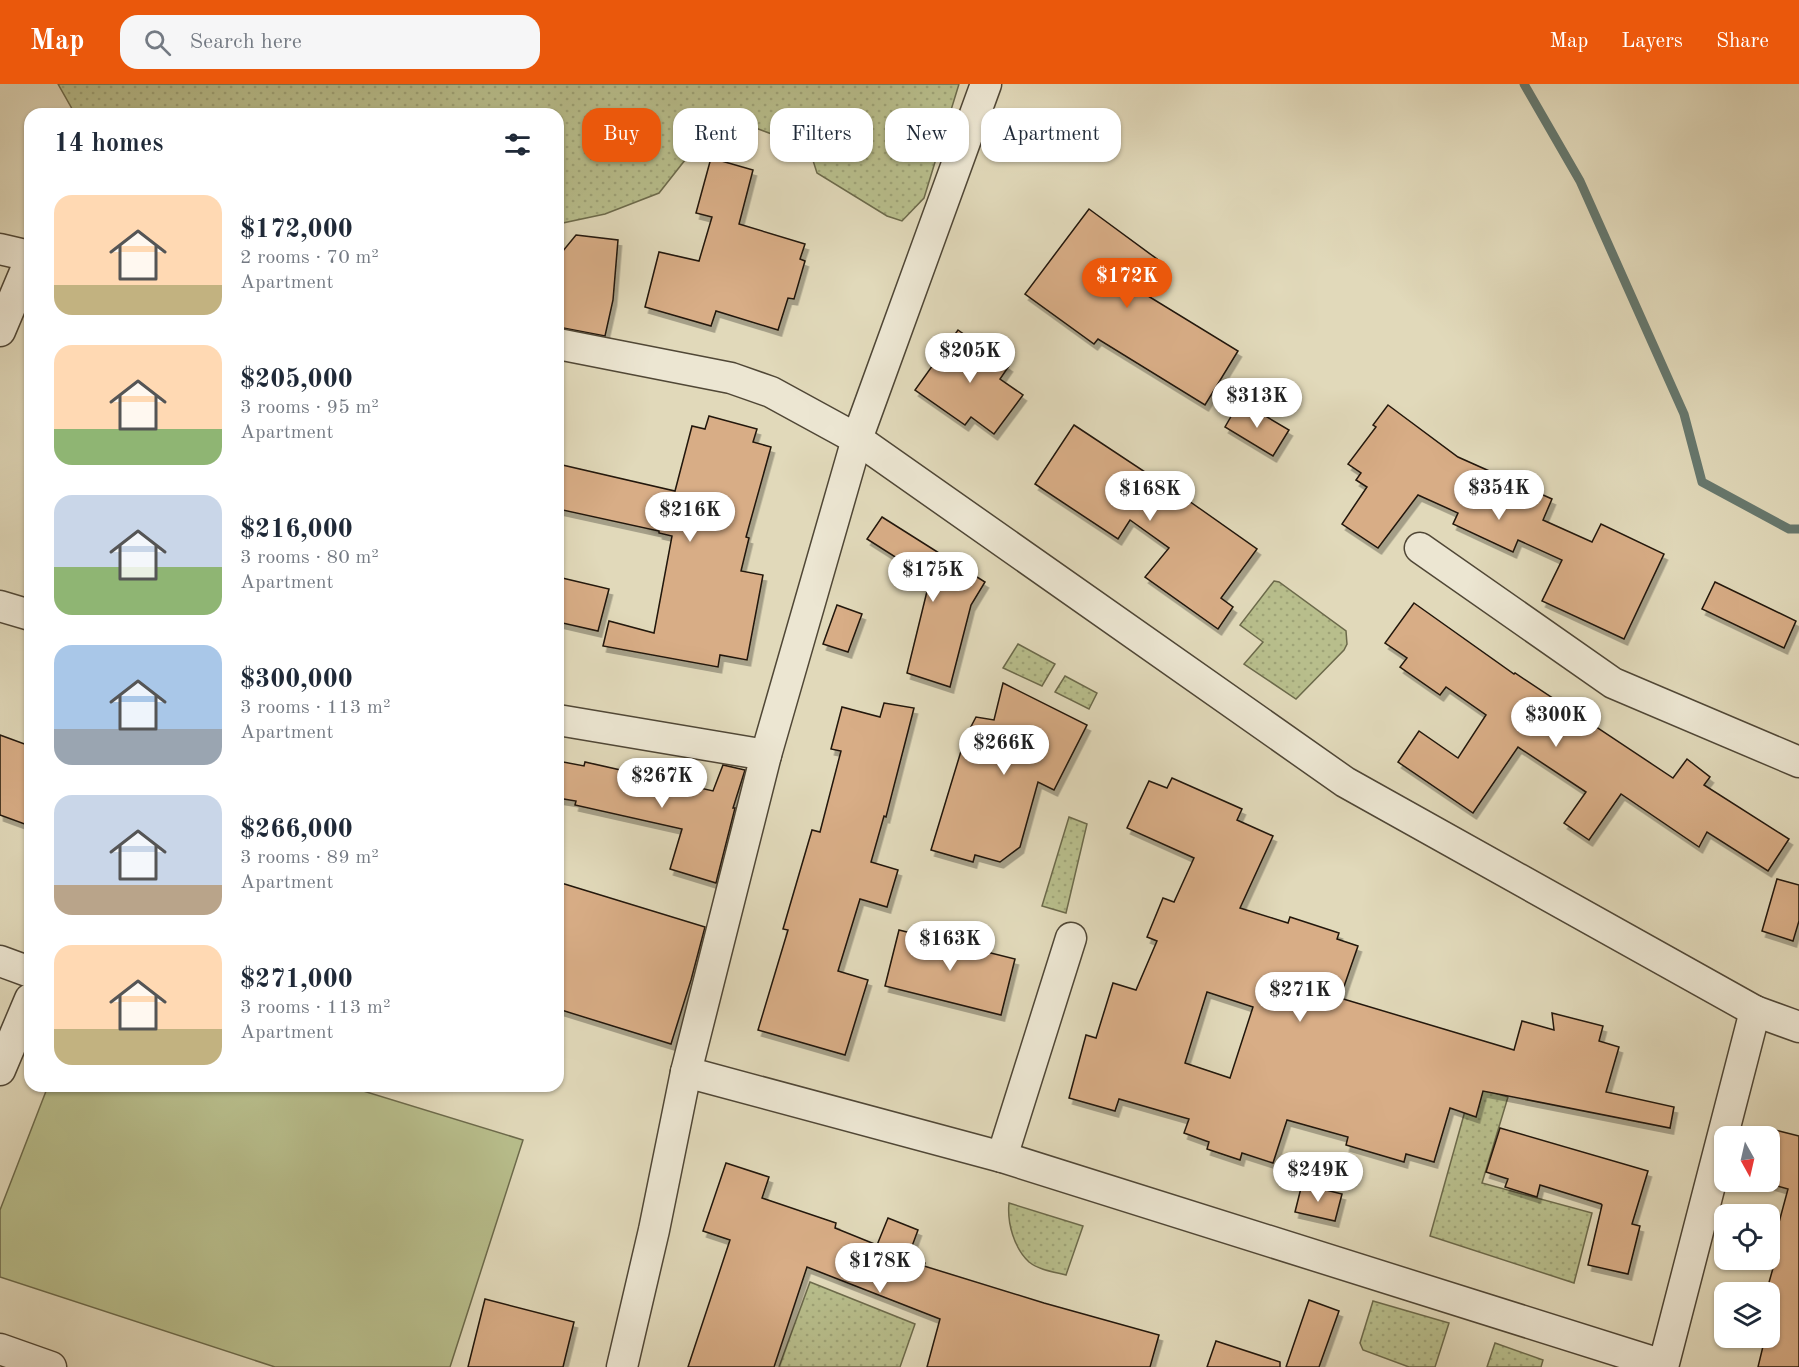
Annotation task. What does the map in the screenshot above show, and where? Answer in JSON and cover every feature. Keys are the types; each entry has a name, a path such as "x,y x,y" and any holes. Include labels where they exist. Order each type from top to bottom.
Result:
{"street":[{"path":"622,1367 654,1230 686,1072 766,755 857,439 986,84"},
{"path":"0,249 24,256"},
{"path":"0,331 24,273"},
{"path":"564,345 730,378 771,392 857,439 1345,782 1755,1011 1796,1018"},
{"path":"1420,548 1613,683 1799,762"},
{"path":"0,606 24,613"},
{"path":"564,721 766,755"},
{"path":"1002,1157 1071,939"},
{"path":"0,961 24,970"},
{"path":"686,1072 1002,1157 1663,1366 1755,1011"},
{"path":"0,1070 24,1013"},
{"path":"0,1349 51,1367"}],"green space":[{"path":"58,84 959,84 952,108 885,108 885,162 935,162 924,198 902,221 887,216 817,173 813,162 873,162 873,108 770,108 770,133 758,129 758,108 673,108 673,162 683,162 659,193 605,214 564,223 564,108 72,108"},
{"path":"1274,581 1279,582 1346,631 1347,644 1344,650 1296,699 1244,664 1263,642 1240,625"},
{"path":"1018,644 1055,664 1042,686 1003,668"},
{"path":"1065,676 1097,693 1089,709 1055,692"},
{"path":"1069,817 1087,824 1066,913 1042,906"},
{"path":"1472,1086 1508,1097 1482,1183 1592,1213 1574,1283 1430,1236"},
{"path":"46,1092 367,1092 523,1140 450,1367 275,1367 0,1277 0,1210"},
{"path":"1009,1203 1083,1226 1066,1275 1037,1267 1029,1262 1019,1250 1009,1219"},
{"path":"810,1282 915,1324 900,1367 779,1367"},
{"path":"1373,1301 1449,1323 1435,1367 1409,1367 1363,1350 1360,1343"},
{"path":"1495,1343 1543,1360 1541,1367 1487,1367"}],"building":[{"path":"710,162 725,162 753,170 739,224 805,244 800,259 805,261 794,299 788,298 778,330 716,311 711,326 645,307 659,252 699,261 712,217 696,213"},
{"path":"1089,209 1157,259 1135,288 1238,351 1205,405 1098,339 1094,344 1025,294"},
{"path":"576,235 618,240 613,300 605,336 564,328 564,250"},
{"path":"958,330 1009,366 1000,379 1023,395 994,434 971,417 965,425 915,390"},
{"path":"1240,401 1289,430 1273,456 1225,427"},
{"path":"1388,405 1458,457 1552,499 1543,520 1592,542 1601,524 1664,554 1624,639 1542,601 1562,560 1518,540 1513,552 1453,524 1458,513 1418,495 1378,548 1342,524 1367,487 1356,480 1361,473 1348,464 1376,427 1373,425"},
{"path":"709,416 757,429 753,442 771,447 746,537 749,538 741,571 763,575 747,660 720,655 718,667 603,646 609,621 654,633 672,536 659,533 659,531 564,510 564,465 675,491 692,426 705,429"},
{"path":"1074,425 1257,549 1221,598 1233,607 1218,629 1145,577 1169,548 1130,520 1118,539 1035,484"},
{"path":"882,517 985,582 971,605 950,687 907,673 930,579 867,539"},
{"path":"564,578 609,589 598,631 564,623"},
{"path":"1715,582 1796,621 1784,648 1702,609"},
{"path":"1414,603 1514,674 1673,778 1687,759 1710,777 1704,785 1789,839 1768,871 1707,832 1699,847 1621,794 1589,840 1564,823 1586,792 1518,747 1473,813 1398,762 1419,731 1458,758 1486,715 1446,687 1440,695 1400,667 1407,658 1385,643"},
{"path":"837,605 862,614 848,652 823,644"},
{"path":"1003,683 1087,725 1054,790 1038,782 1020,847 1000,862 975,855 973,862 931,850 965,738 976,717 994,720"},
{"path":"884,703 914,708 886,817 884,816 871,862 898,870 887,907 860,899 838,971 868,980 845,1055 758,1030 788,930 783,929 812,830 820,832 841,751 831,749 842,707 880,717"},
{"path":"0,735 24,744 24,824 0,815"},
{"path":"564,762 584,766 585,762 713,791 723,765 745,770 733,808 735,808 716,883 670,869 682,829 575,805 576,801 564,799"},
{"path":"1172,778 1242,809 1237,820 1273,836 1240,908 1288,923 1290,917 1339,933 1337,939 1358,946 1340,998 1514,1050 1522,1021 1554,1030 1552,1013 1603,1026 1599,1041 1619,1047 1606,1092 1674,1107 1670,1128 1483,1091 1476,1117 1450,1108 1434,1162 1406,1154 1404,1162 1346,1145 1348,1137 1287,1120 1273,1163 1242,1153 1240,1160 1207,1149 1209,1142 1184,1133 1189,1119 1119,1099 1115,1111 1069,1098 1086,1035 1096,1038 1113,983 1136,990 1157,941 1147,937 1163,898 1174,902 1194,858 1127,828 1149,781 1167,788","holes":["1207,992 1253,1007 1230,1078 1185,1063"]},
{"path":"1777,879 1799,885 1799,921 1793,941 1762,931"},
{"path":"564,884 705,927 671,1044 564,1011"},
{"path":"899,930 1015,959 1001,1015 885,986"},
{"path":"1500,1128 1648,1171 1632,1224 1640,1226 1628,1274 1588,1265 1601,1204 1540,1185 1537,1197 1505,1187 1508,1179 1486,1172"},
{"path":"1780,1131 1799,1136 1799,1367 1758,1367 1763,1348 1780,1348 1780,1282 1769,1282 1772,1270 1780,1270 1780,1219 1788,1189 1780,1187"},
{"path":"726,1163 769,1177 762,1198 836,1223 835,1228 877,1245 888,1218 918,1230 908,1257 925,1263 924,1266 1159,1335 1150,1367 927,1367 940,1319 807,1267 774,1367 688,1367 730,1240 703,1231"},
{"path":"1302,1184 1342,1194 1335,1221 1295,1212"},
{"path":"485,1299 574,1322 563,1367 468,1367"},
{"path":"1309,1300 1339,1311 1319,1367 1286,1367"},
{"path":"1216,1341 1280,1362 1280,1367 1207,1367"}],"waterway":[{"path":"1524,84 1580,181 1684,414 1702,482 1789,529 1799,529"}]}
